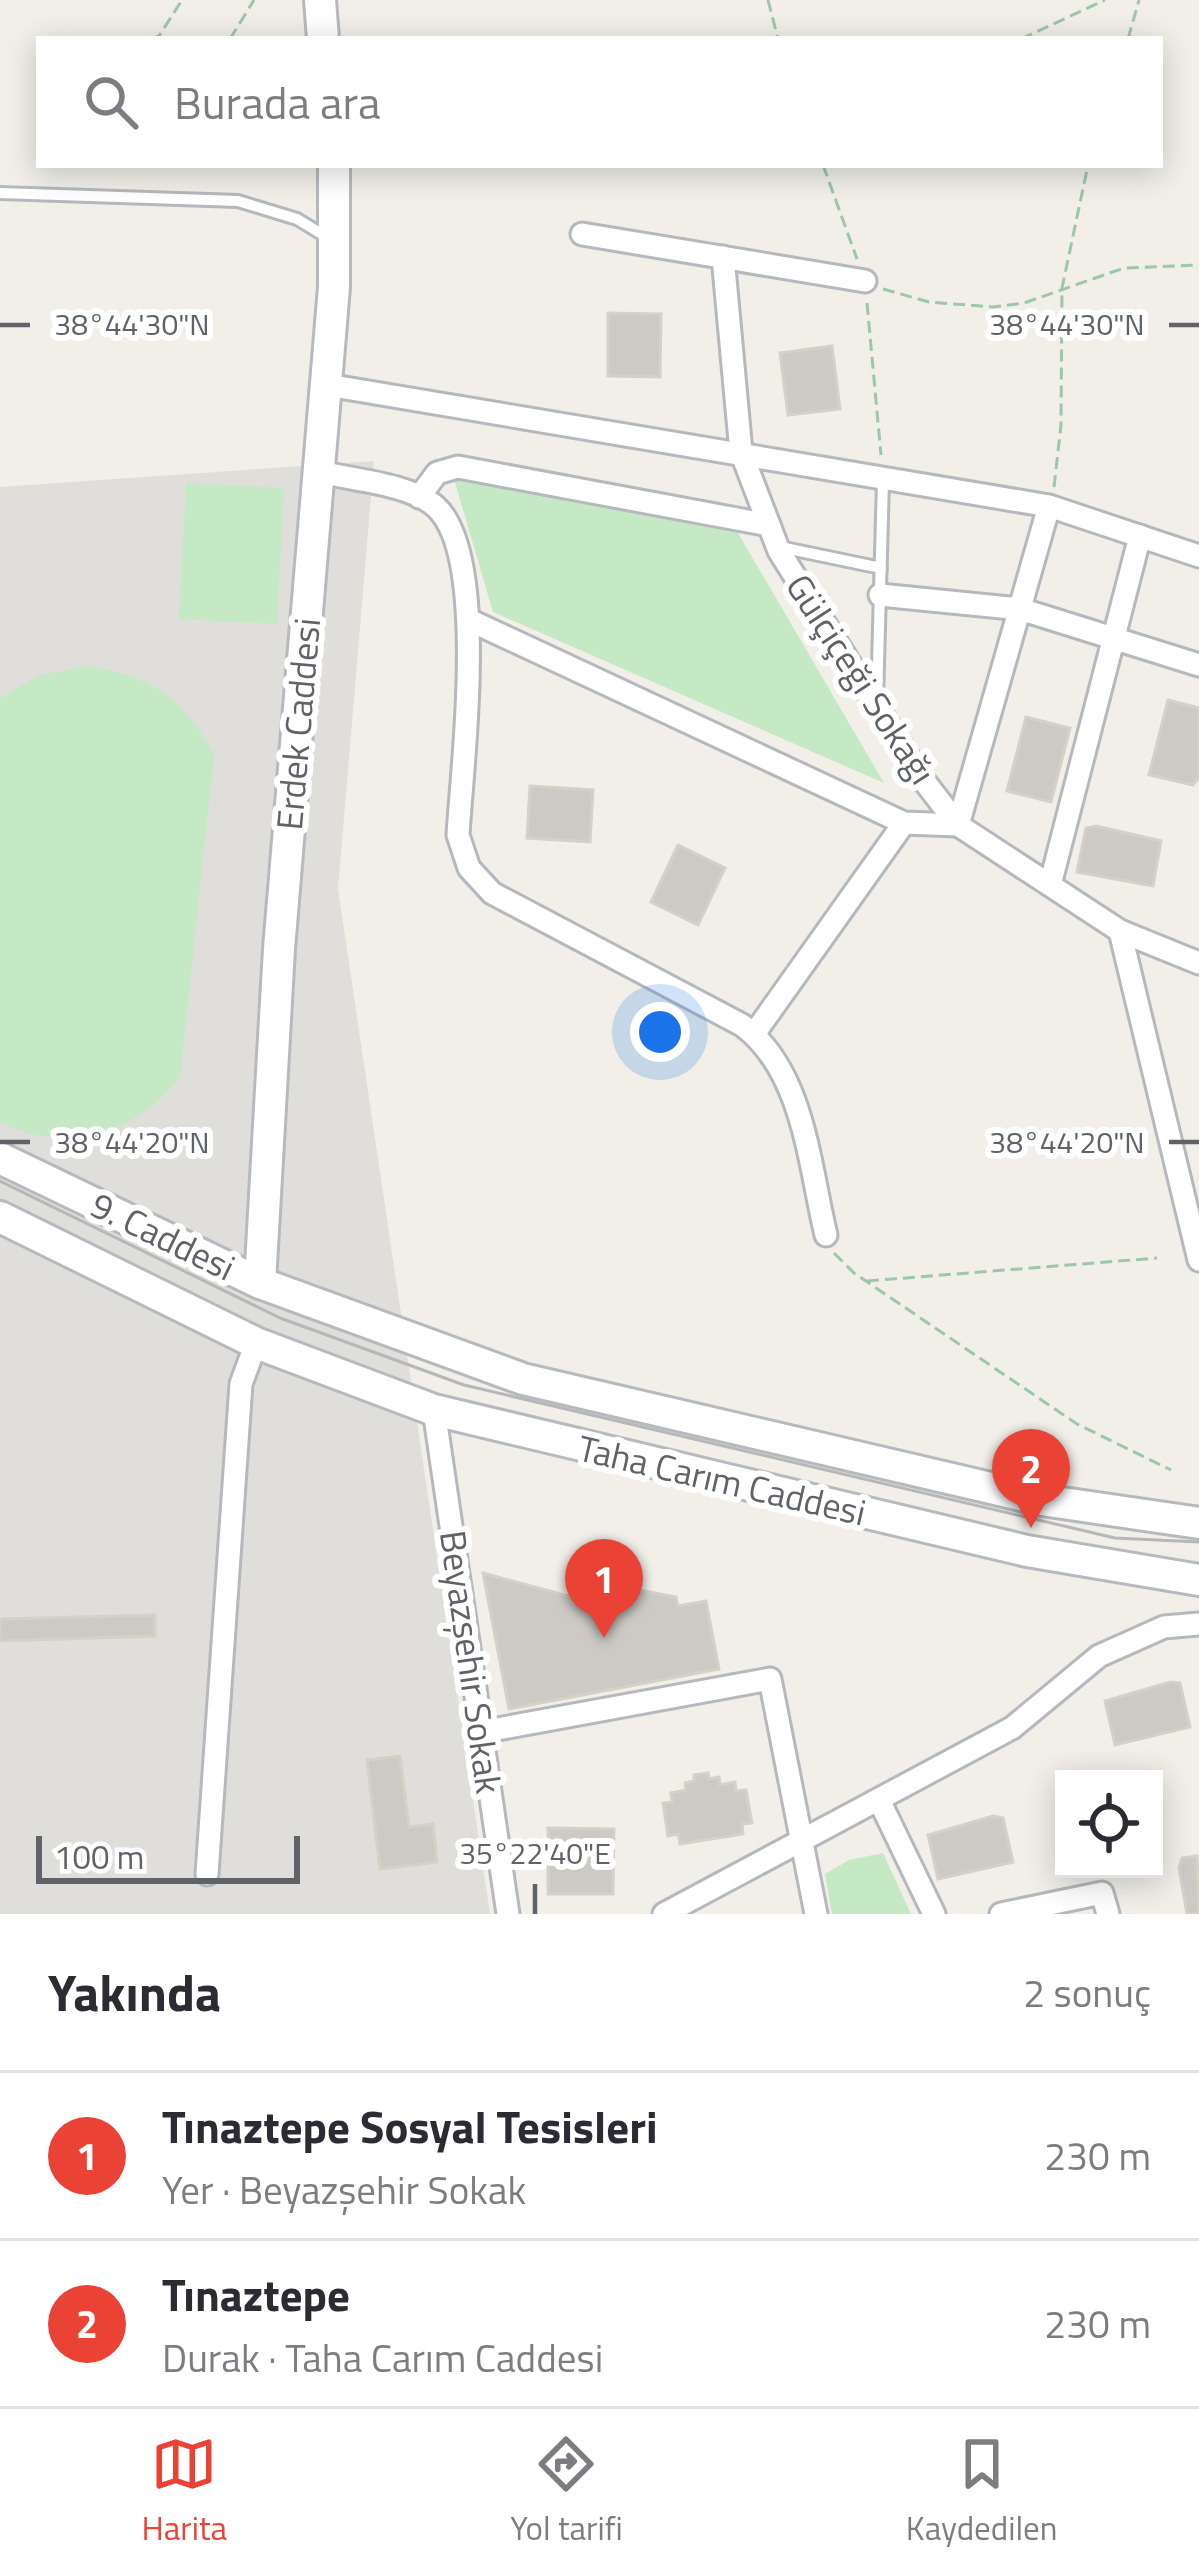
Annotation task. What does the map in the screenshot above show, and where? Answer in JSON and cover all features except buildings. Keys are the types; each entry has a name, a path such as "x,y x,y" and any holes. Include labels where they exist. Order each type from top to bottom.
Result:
{"main road":[{"path":"320,0 323,36"},
{"name":"Erdek Caddesi","path":"260,1283 279,949 327,385 334,168"},
{"name":"9. Caddesi","path":"0,1158 260,1283"},
{"name":"9. Caddesi","path":"0,1217 256,1342"},
{"name":"Taha Carım Caddesi","path":"260,1283 524,1378 1042,1500 1199,1523"},
{"name":"Taha Carım Caddesi","path":"256,1342 434,1410 1027,1551 1199,1580"}],"street":[{"path":"582,234 865,281"},
{"name":"Gülçiçeği Sokağı","path":"723,257 741,452 773,535 877,707 958,825 1120,931 1199,963"},
{"path":"327,385 1049,506 1199,556"},
{"path":"419,497 437,472 458,467 773,535"},
{"path":"320,472 419,497 435,506 449,527 469,620 458,835 475,878 492,893 754,1034 789,1085 826,1235"},
{"path":"469,620 904,823 958,825 1049,506"},
{"path":"1050,885 1117,640 1140,536"},
{"path":"880,595 1020,610 1199,664"},
{"path":"754,1034 904,823"},
{"path":"1120,931 1199,1260"},
{"path":"207,1874 241,1384 256,1342"},
{"name":"Beyazşehir Sokak","path":"434,1410 508,1914"},
{"path":"664,1914 1012,1729 1100,1656 1165,1627 1199,1624"},
{"path":"482,1732 770,1679 816,1914"},
{"path":"879,1800 934,1914"},
{"path":"1001,1914 1102,1893 1108,1914"}],"lane":[{"path":"0,193 238,201 297,219 335,242"},
{"path":"877,707 883,477"},
{"path":"773,535 881,568"}],"path":[{"path":"161,36 182,0"},
{"path":"232,36 254,0"},
{"path":"767,0 777,36"},
{"path":"1027,36 1105,0"},
{"path":"1129,36 1139,0"},
{"path":"824,168 865,281 883,477"},
{"path":"1049,506 1061,425 1062,288 1087,168"},
{"path":"865,281 906,297 977,308 1024,303 1124,268 1199,265"},
{"path":"826,1235 838,1259 866,1281 1088,1430 1171,1470"},
{"path":"866,1281 1157,1258"}],"shaded area":[{"path":"374,461 338,889 490,1914 0,1914 0,487"}],"green space":[{"path":"454,479 738,533 884,783 493,612"},
{"path":"186,483 284,488 277,624 179,619"},
{"path":"82,667 125,674 161,691 191,719 214,756 180,1076 143,1112 121,1125 99,1134 50,1137 0,1122 0,698 38,676"},
{"path":"883,1853 911,1914 832,1914 825,1874 849,1860"}],"tram line":[{"path":"0,1181 280,1318 464,1385 1115,1538 1199,1542"}],"place":[{"name":"Tınaztepe","path":"1031,1528"},
{"name":"Tınaztepe Sosyal Tesisleri","path":"604,1638"}]}
